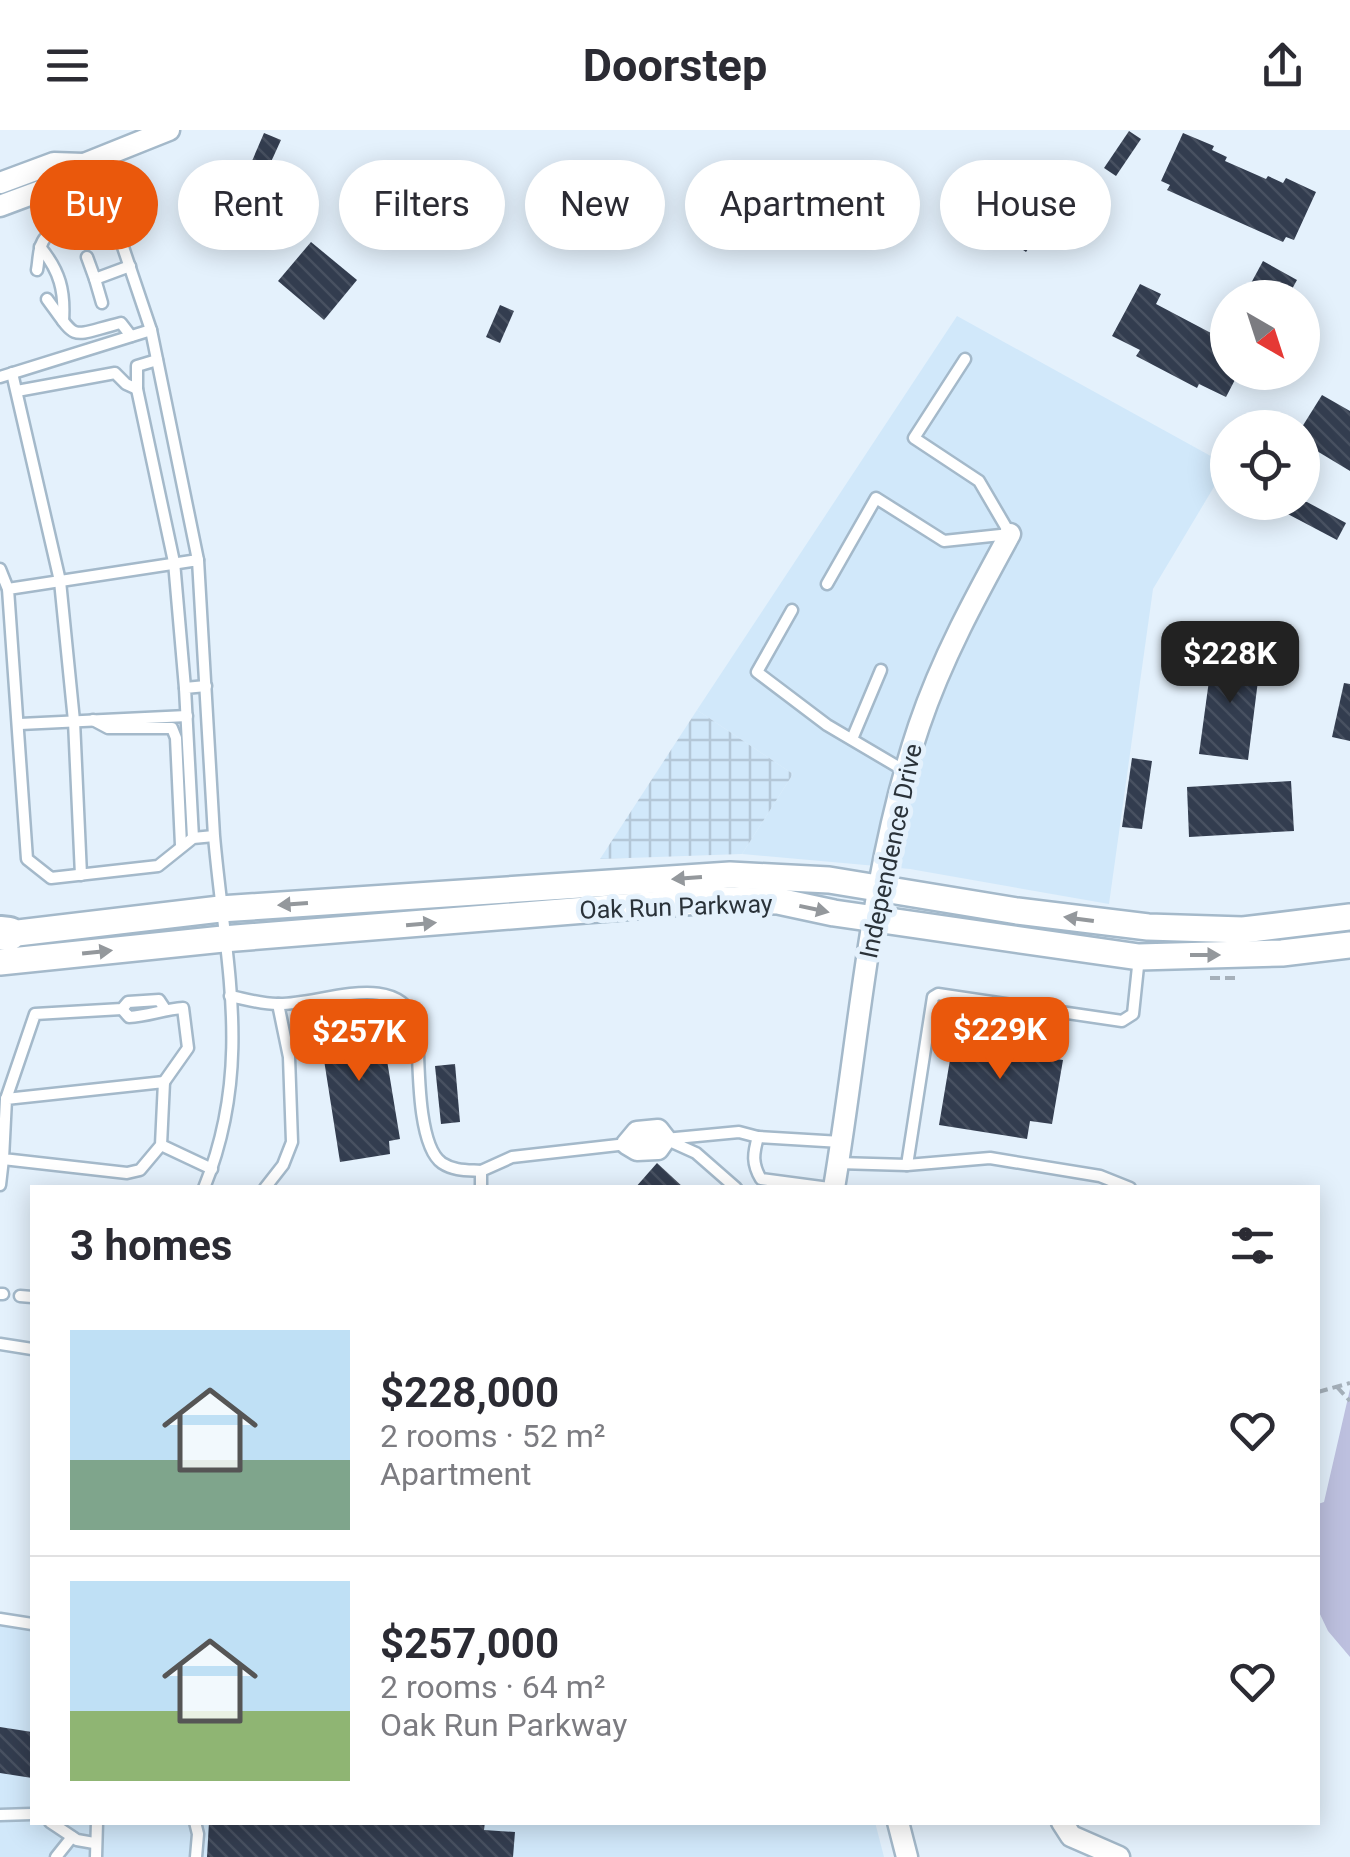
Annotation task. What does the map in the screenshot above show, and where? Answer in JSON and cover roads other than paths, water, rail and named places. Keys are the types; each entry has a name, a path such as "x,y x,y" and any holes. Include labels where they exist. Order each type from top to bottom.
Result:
{"street":[{"path":"94,160 168,130"},
{"path":"0,183 30,171"},
{"path":"0,206 30,195"},
{"name":"Independence Drive","path":"833,1185 878,888 906,772 938,674 1010,534"},
{"name":"Oak Run Parkway","path":"2,941 220,908 730,875 829,880 1017,911 1148,927 1243,930 1350,917"},
{"name":"Oak Run Parkway","path":"2,941 224,939 710,900 778,901 1139,957 1282,953 1350,945"},
{"path":"627,1144 647,1150 658,1148 665,1139"},
{"path":"899,1825 907,1857"},
{"path":"1064,1825 1071,1836 1119,1857"}],"lane":[{"path":"37,270 40,250"},
{"path":"42,250 55,265 65,294 63,322"},
{"path":"125,250 150,330 198,560 214,836 234,1068 228,1116 205,1185"},
{"path":"87,257 102,303"},
{"path":"94,279 130,266"},
{"path":"47,300 68,331 75,334 121,323 131,336"},
{"path":"0,377 150,330"},
{"path":"827,584 876,498 944,541 1010,534 979,481 914,438 965,359"},
{"path":"157,360 137,366 137,388 174,562 194,838"},
{"path":"12,373 60,581 74,721 81,874"},
{"path":"16,390 115,374 137,388"},
{"path":"8,590 198,560"},
{"path":"0,569 8,590 27,859 51,878 158,866 194,838 214,836"},
{"path":"792,610 757,672 906,772"},
{"path":"852,738 881,670"},
{"path":"185,688 206,686"},
{"path":"20,724 187,716"},
{"path":"93,720 108,728 172,728 176,738 181,845"},
{"path":"907,1165 933,996 1122,1021 1132,1014 1139,957"},
{"path":"230,996 278,1004 363,994 387,995 402,1001 412,1009 417,1025 425,1134 433,1154 447,1166 481,1171 512,1157 627,1144"},
{"path":"267,1185 283,1165 292,1142 290,1057 278,1004"},
{"path":"0,1185 6,1099 35,1014 122,1009 128,1017 183,1008 188,1048 164,1082 161,1145 140,1170 127,1173 2,1159"},
{"path":"6,1099 164,1082"},
{"path":"665,1139 739,1132 907,1165 990,1158 1100,1176 1122,1185"},
{"path":"758,1137 753,1153 761,1183 789,1185"},
{"path":"665,1139 696,1154 732,1185"},
{"path":"161,1145 212,1169"},
{"path":"481,1171 482,1185"},
{"path":"127,1173 127,1185"},
{"path":"20,1296 30,1297"},
{"path":"0,1344 30,1349"},
{"path":"0,1618 30,1624"},
{"path":"0,1815 30,1814"},
{"path":"54,1825 72,1837 94,1843"},
{"path":"96,1825 96,1857"},
{"path":"196,1825 196,1857"},
{"path":"56,1857 72,1837"}]}
